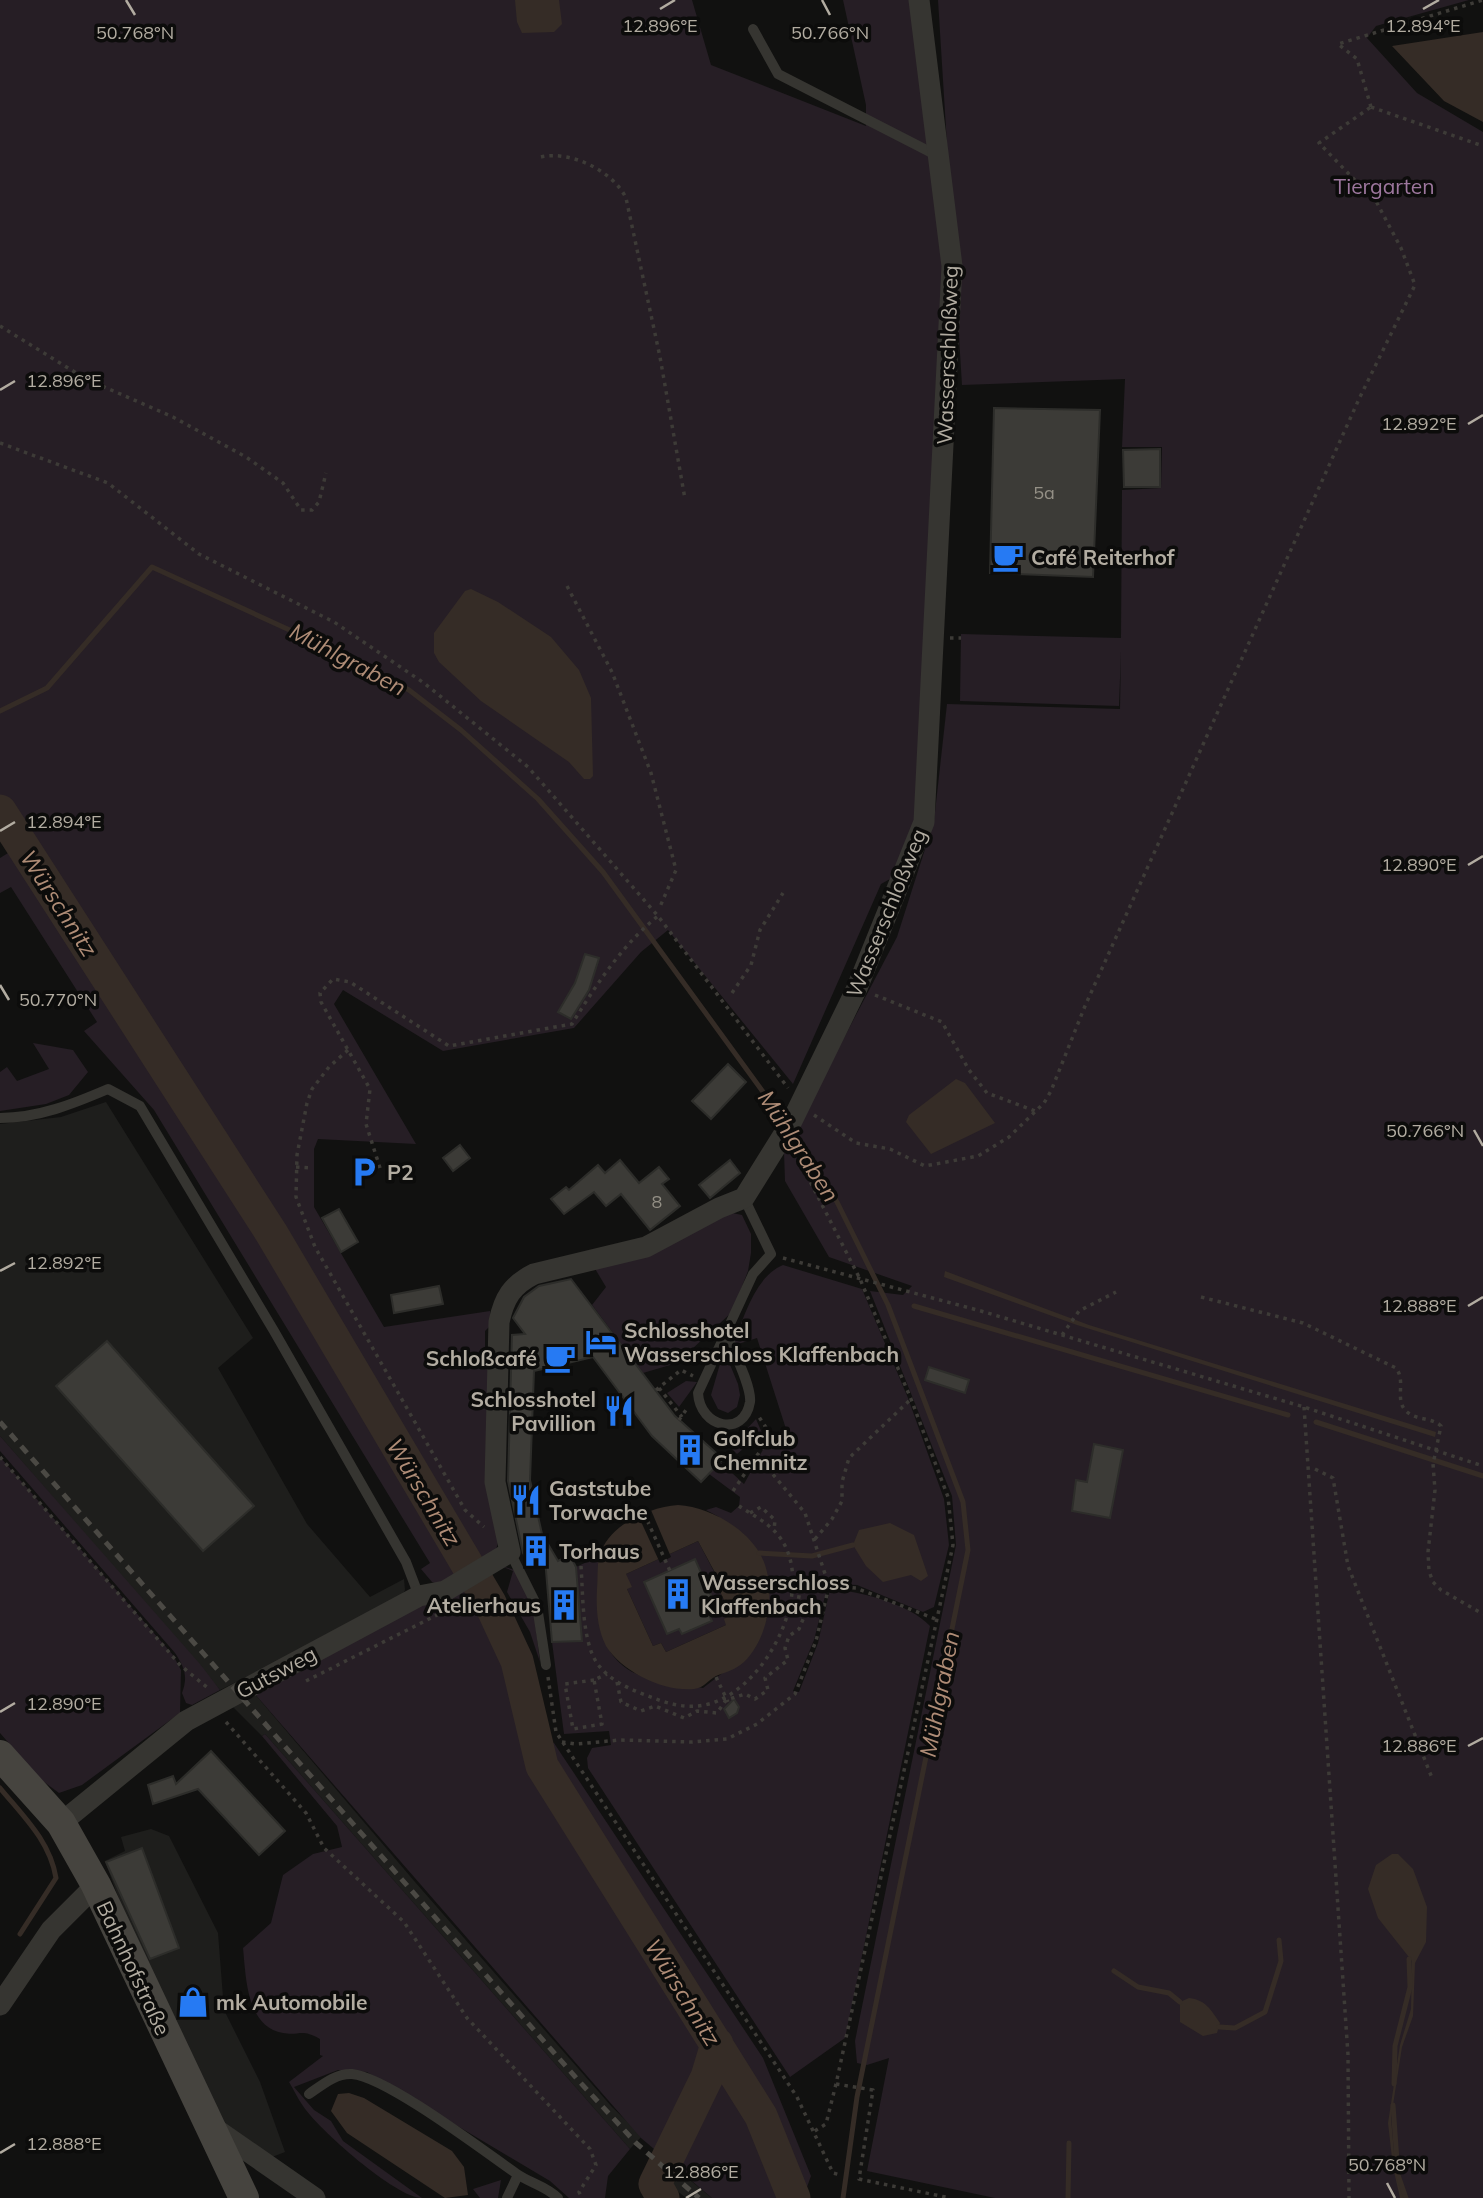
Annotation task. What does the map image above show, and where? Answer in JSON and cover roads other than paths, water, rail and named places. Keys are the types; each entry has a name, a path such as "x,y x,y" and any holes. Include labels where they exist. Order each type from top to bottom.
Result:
{"main road":[{"name":"Bahnhofstraße","path":"0,1755 61,1823 96,1885 153,2012 244,2198"}],"street":[{"name":"Wasserschloßweg","path":"744,1198 793,1119 857,988 924,822 952,266 919,0"},
{"path":"505,1551 495,1482 499,1322 504,1301 518,1282 534,1274 646,1247 719,1208 744,1198"},
{"name":"Gutsweg","path":"61,1823 186,1721 419,1597 445,1591 505,1551"},
{"path":"0,2005 51,1930 96,1885"},
{"path":"210,2125 315,2198"}],"lane":[{"path":"753,29 778,74 938,156"},
{"path":"0,1118 22,1118 52,1111 108,1089 140,1106 274,1331 399,1550 412,1574 419,1597"},
{"path":"727,1335 749,1392 750,1403 737,1421 728,1425 716,1424 699,1406 698,1393 753,1274 771,1254 744,1198"},
{"path":"505,1551 537,1606 546,1665"},
{"path":"309,2094 333,2078 353,2074 383,2087 466,2136 519,2175 550,2190 558,2198"},
{"path":"508,2198 519,2175"}],"waterway":[{"name":"Mühlgraben","path":"0,711 47,688 152,567 340,653 409,690 461,730 538,799 603,872 785,1122"},
{"name":"Würschnitz","path":"0,811 272,1234 490,1603 517,1661 542,1766 761,2116 794,2198"},
{"name":"Mühlgraben","path":"793,1133 837,1202 888,1305 963,1502 968,1550 857,2097 843,2198"},
{"path":"914,1306 1288,1415"},
{"path":"1316,1422 1483,1476"},
{"path":"759,1553 812,1556 853,1545"},
{"path":"0,1788 42,1841 56,1878 20,1934"},
{"path":"1219,2027 1235,2028 1265,2012 1281,1961 1279,1940"},
{"path":"1394,2084 1395,2046 1410,1987 1409,1959"},
{"path":"1114,1971 1138,1987 1169,1993 1180,2002"},
{"path":"663,2198 655,2184 707,2077 717,2044"},
{"path":"1393,2105 1398,2175 1406,2198"},
{"path":"1068,2198 1069,2143"}],"railway":[{"path":"0,1422 578,2080 636,2143 699,2198"}],"place":[{"name":"Café Reiterhof","path":"1008,557"},
{"name":"P2","path":"364,1172"},
{"name":"Schlosshotel Wasserschloss Klaffenbach","path":"601,1342"},
{"name":"Schloßcafé","path":"560,1358"},
{"name":"Schlosshotel Pavillion","path":"619,1411"},
{"name":"Golfclub Chemnitz","path":"690,1450"},
{"name":"Gaststube Torwache","path":"526,1500"},
{"name":"Torhaus","path":"536,1551"},
{"name":"Wasserschloss Klaffenbach","path":"678,1594"},
{"name":"Atelierhaus","path":"564,1605"},
{"name":"mk Automobile","path":"193,2002"}],"park label":[{"name":"Tiergarten","path":"1384,186"}]}
